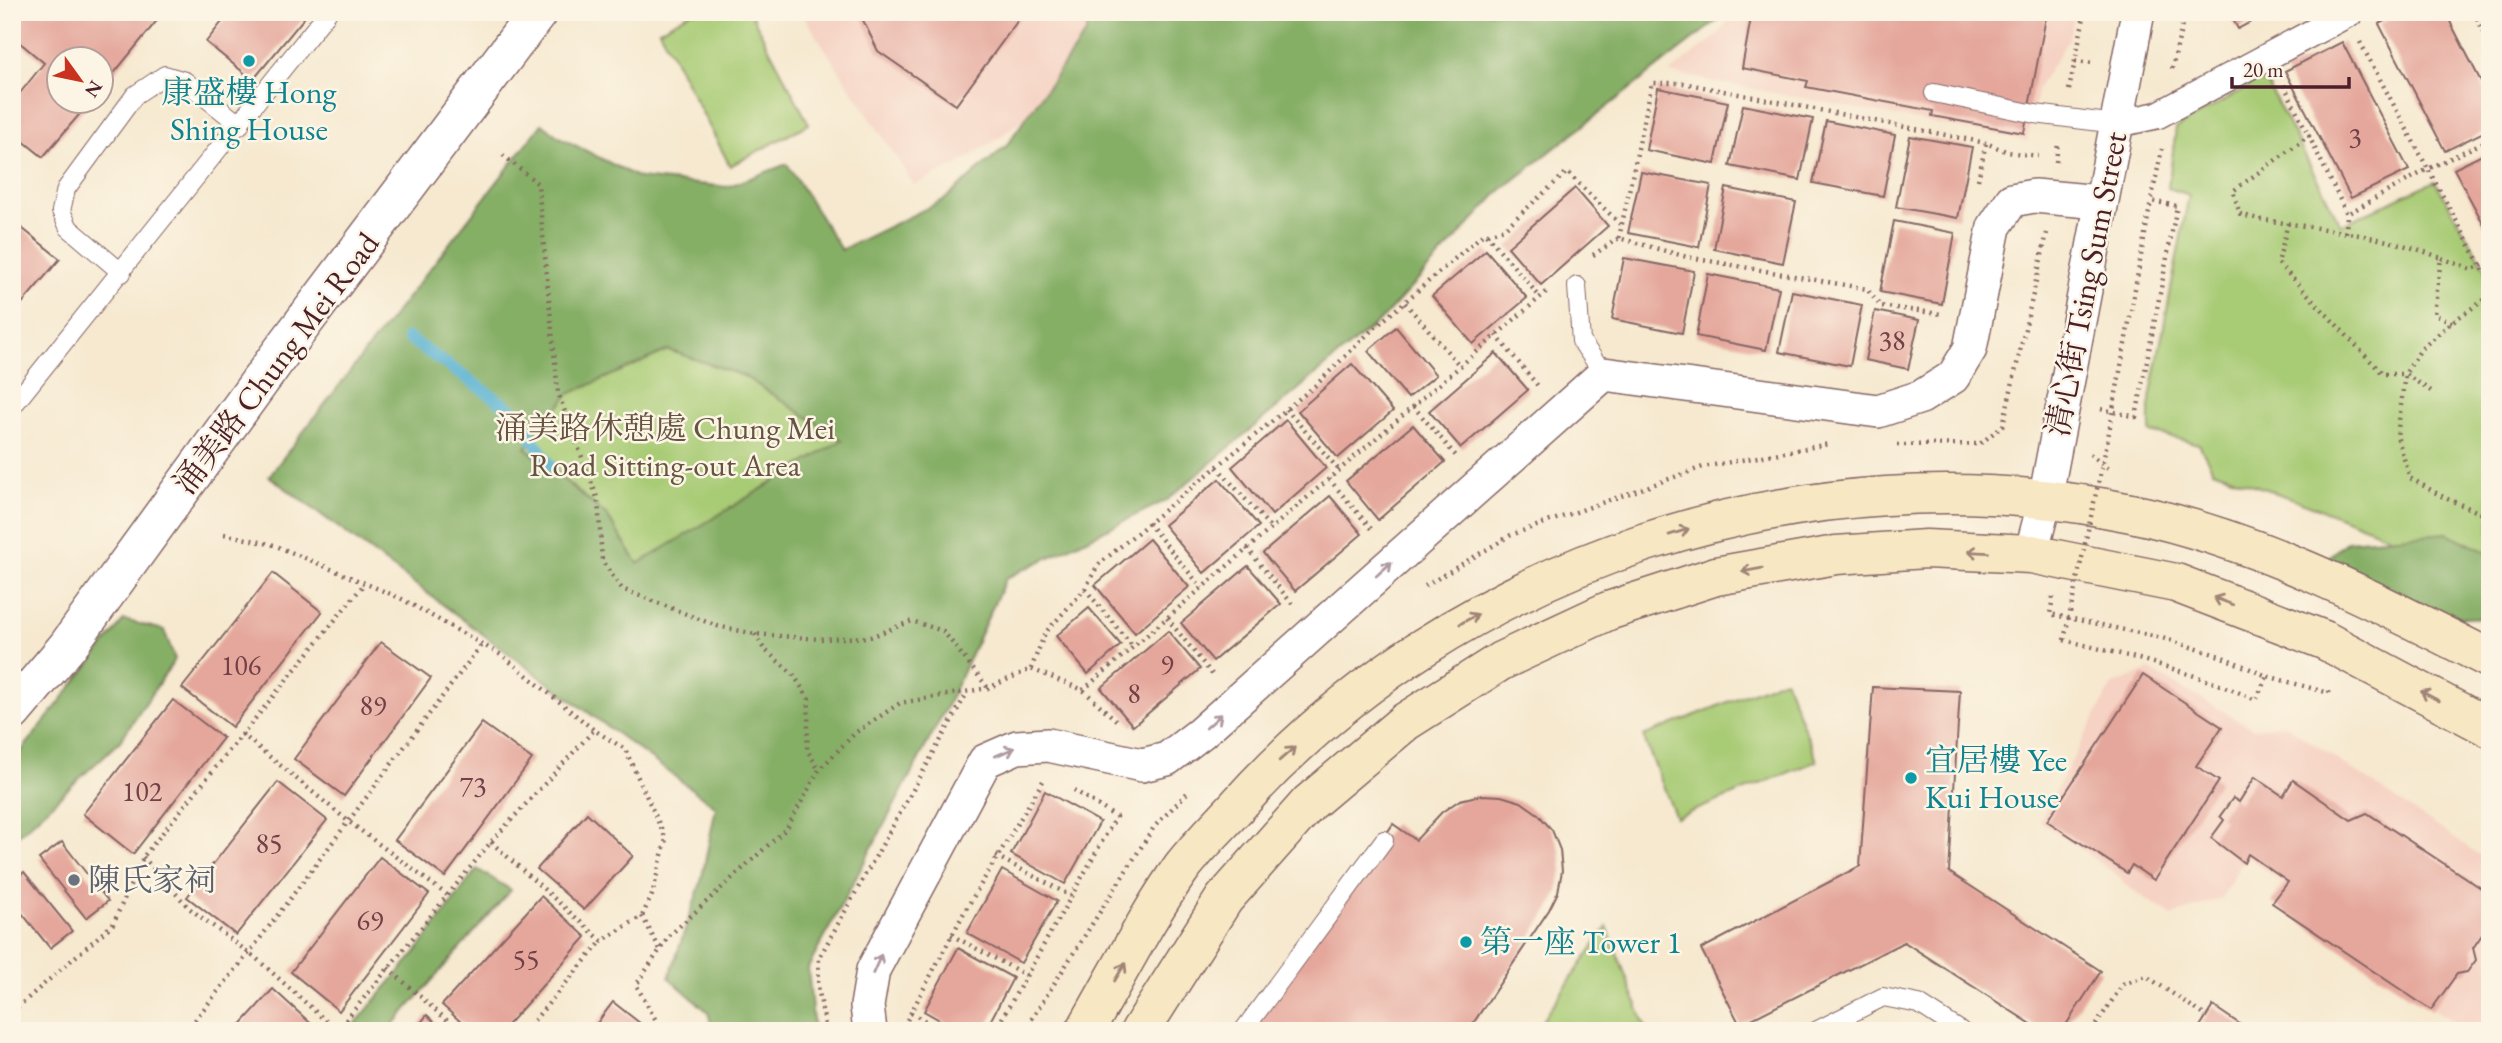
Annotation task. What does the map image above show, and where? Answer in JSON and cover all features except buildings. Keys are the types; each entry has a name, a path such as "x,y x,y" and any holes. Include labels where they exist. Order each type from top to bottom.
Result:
{"main road":[{"path":"1085,1031 1182,867 1268,771 1354,695 1466,620 1590,560 1721,519 1838,499 1964,494 2045,499 2130,513 2210,533 2349,586 2490,659"},
{"path":"1140,1031 1224,899 1310,803 1405,722 1502,661 1608,611 1717,576 1836,555 1926,549 2031,554 2176,583 2324,640 2490,728"}],"street":[{"name":"涌美路 Chung Mei Road","path":"12,712 67,647 279,355 538,12"},
{"name":"清心街 Tsing Sum Street","path":"2031,554 2045,499 2138,12"},
{"path":"2117,124 2158,115 2349,14"},
{"path":"870,1031 867,1006 873,971 985,761 1017,747 1048,745 1142,765 1167,759 1201,733 1604,374 1878,411 1921,397 1952,377 1970,349 1993,228 2012,200 2027,196 2100,202"}],"lane":[{"path":"12,407 122,273 328,12"},
{"path":"122,273 69,228 61,211 66,189 135,95 165,75 185,81 240,125"},
{"path":"1934,93 2035,114 2117,124"},
{"path":"1577,286 1581,341 1604,374"},
{"path":"1243,1031 1384,840"},
{"path":"1816,1031 1884,997 1919,1004 1961,1031"}],"path":[{"path":"2068,12 2084,19"},
{"path":"2158,115 2185,12"},
{"path":"2474,12 2490,44"},
{"path":"2349,14 2428,169 2490,282"},
{"path":"2269,56 2347,214 2346,233"},
{"path":"1585,261 1619,238 1652,83 1683,83 1986,143 2008,152 2055,159"},
{"path":"2310,135 2232,191 2240,214 2268,223 2288,223 2389,241 2472,269 2482,266"},
{"path":"2347,214 2428,169 2490,139"},
{"path":"1976,192 1986,143"},
{"path":"2162,145 2107,443 2064,640 2149,660 2225,686 2256,700 2267,676"},
{"path":"503,155 538,184 558,393 598,500 602,561 622,589 717,626 755,634 818,639 870,638 912,621 943,631 988,688"},
{"path":"662,1031 636,985 662,951 670,935 787,828 819,770 855,733 900,703 988,688 1031,669 1045,633 1085,589 1098,565 1286,409 1486,234 1504,229 1567,172 1621,225"},
{"path":"2096,408 2136,417 2177,206 2151,201"},
{"path":"2288,223 2278,263 2383,374 2405,374 2434,393"},
{"path":"1486,234 1540,297"},
{"path":"1619,238 1687,257 1867,289 1880,306 1945,314 1943,325"},
{"path":"1593,255 1596,268"},
{"path":"2441,258 2434,313 2452,322"},
{"path":"1083,690 1559,281"},
{"path":"2490,296 2452,322 2421,349 2405,374 2397,436 2410,478 2445,498 2490,517"},
{"path":"1405,303 1460,366"},
{"path":"1496,335 1539,388"},
{"path":"1413,406 1464,465"},
{"path":"1286,409 1339,470"},
{"path":"1217,467 1271,528"},
{"path":"1329,479 1378,537"},
{"path":"1148,523 1202,588"},
{"path":"224,534 274,545 400,598 503,656 594,730 625,750 666,839 652,895 642,916 603,942 525,1031"},
{"path":"1247,548 1295,607"},
{"path":"12,1012 113,925 143,857 365,583"},
{"path":"1085,589 1133,647"},
{"path":"2053,593 2050,614 2105,624 2220,656 2267,676 2329,693"},
{"path":"1284,615 1305,598"},
{"path":"1167,618 1213,675"},
{"path":"755,634 764,649 793,674 809,699 807,750 819,770"},
{"path":"186,1031 249,953 482,644"},
{"path":"1206,680 1223,666"},
{"path":"1031,669 1083,690 1135,738 1114,759"},
{"path":"826,1031 818,986 819,958 967,692"},
{"path":"143,857 189,908 249,953 337,1031 491,842 594,730"},
{"path":"242,734 348,821 447,895"},
{"path":"901,1031 996,856 1035,791 1049,774"},
{"path":"995,1031 1116,817 1072,788"},
{"path":"491,842 603,942"},
{"path":"996,856 1071,896"},
{"path":"642,916 662,951"},
{"path":"951,935 1026,975"},
{"path":"388,968 458,1031"},
{"path":"2092,1031 2123,984 2146,976 2206,1016"},
{"path":"911,1013 944,1031"}],"shaded area":[{"path":"801,12 1118,12 1042,104 959,164 914,185"},
{"path":"1732,12 2075,12 2069,39 2038,87 2027,141 1669,73 1719,34"},
{"path":"2149,670 2253,728 2286,725 2490,862 2490,1026 2482,1031 2467,1031 2272,901 2282,883 2246,856 2222,898 2172,916 2040,821 2112,685"}],"green space":[{"path":"692,12 750,12 809,124 730,166 659,30"},
{"path":"1091,12 1728,12 1500,191 1384,317 1167,500 1006,578 946,708 808,968 814,1031 713,1031 708,1012 669,978 701,882 716,807 269,476 542,124 559,137 639,178 727,187 787,164 841,250 944,200 1006,146 1086,33","holes":["668,350 744,376 842,440 638,564 607,516 526,448 569,394"]},
{"path":"2258,81 2268,85 2341,225 2435,181 2490,275 2490,589 2390,537 2213,470 2199,444 2150,432 2150,399 2189,195 2168,188 2176,128"},
{"name":"涌美路休憩處 Chung Mei Road Sitting-out Area","path":"669,350 744,376 843,440 638,564 607,516 526,448 568,394"},
{"path":"2447,533 2490,554 2490,617 2439,619 2319,566 2347,541"},
{"path":"124,620 164,630 175,659 120,741 12,841 12,763"},
{"path":"1785,679 1817,761 1676,818 1643,736"},
{"path":"477,869 511,890 388,1031 349,1031 414,955"},
{"path":"1607,927 1647,1031 1535,1031"}],"waterway":[{"path":"408,338 514,411 551,467"}],"place":[{"name":"康盛樓 Hong Shing House","path":"249,61"},
{"name":"宜居樓 Yee Kui House","path":"1911,778"},
{"name":"陳氏家祠","path":"74,880"},
{"name":"第一座 Tower 1","path":"1466,942"}]}
